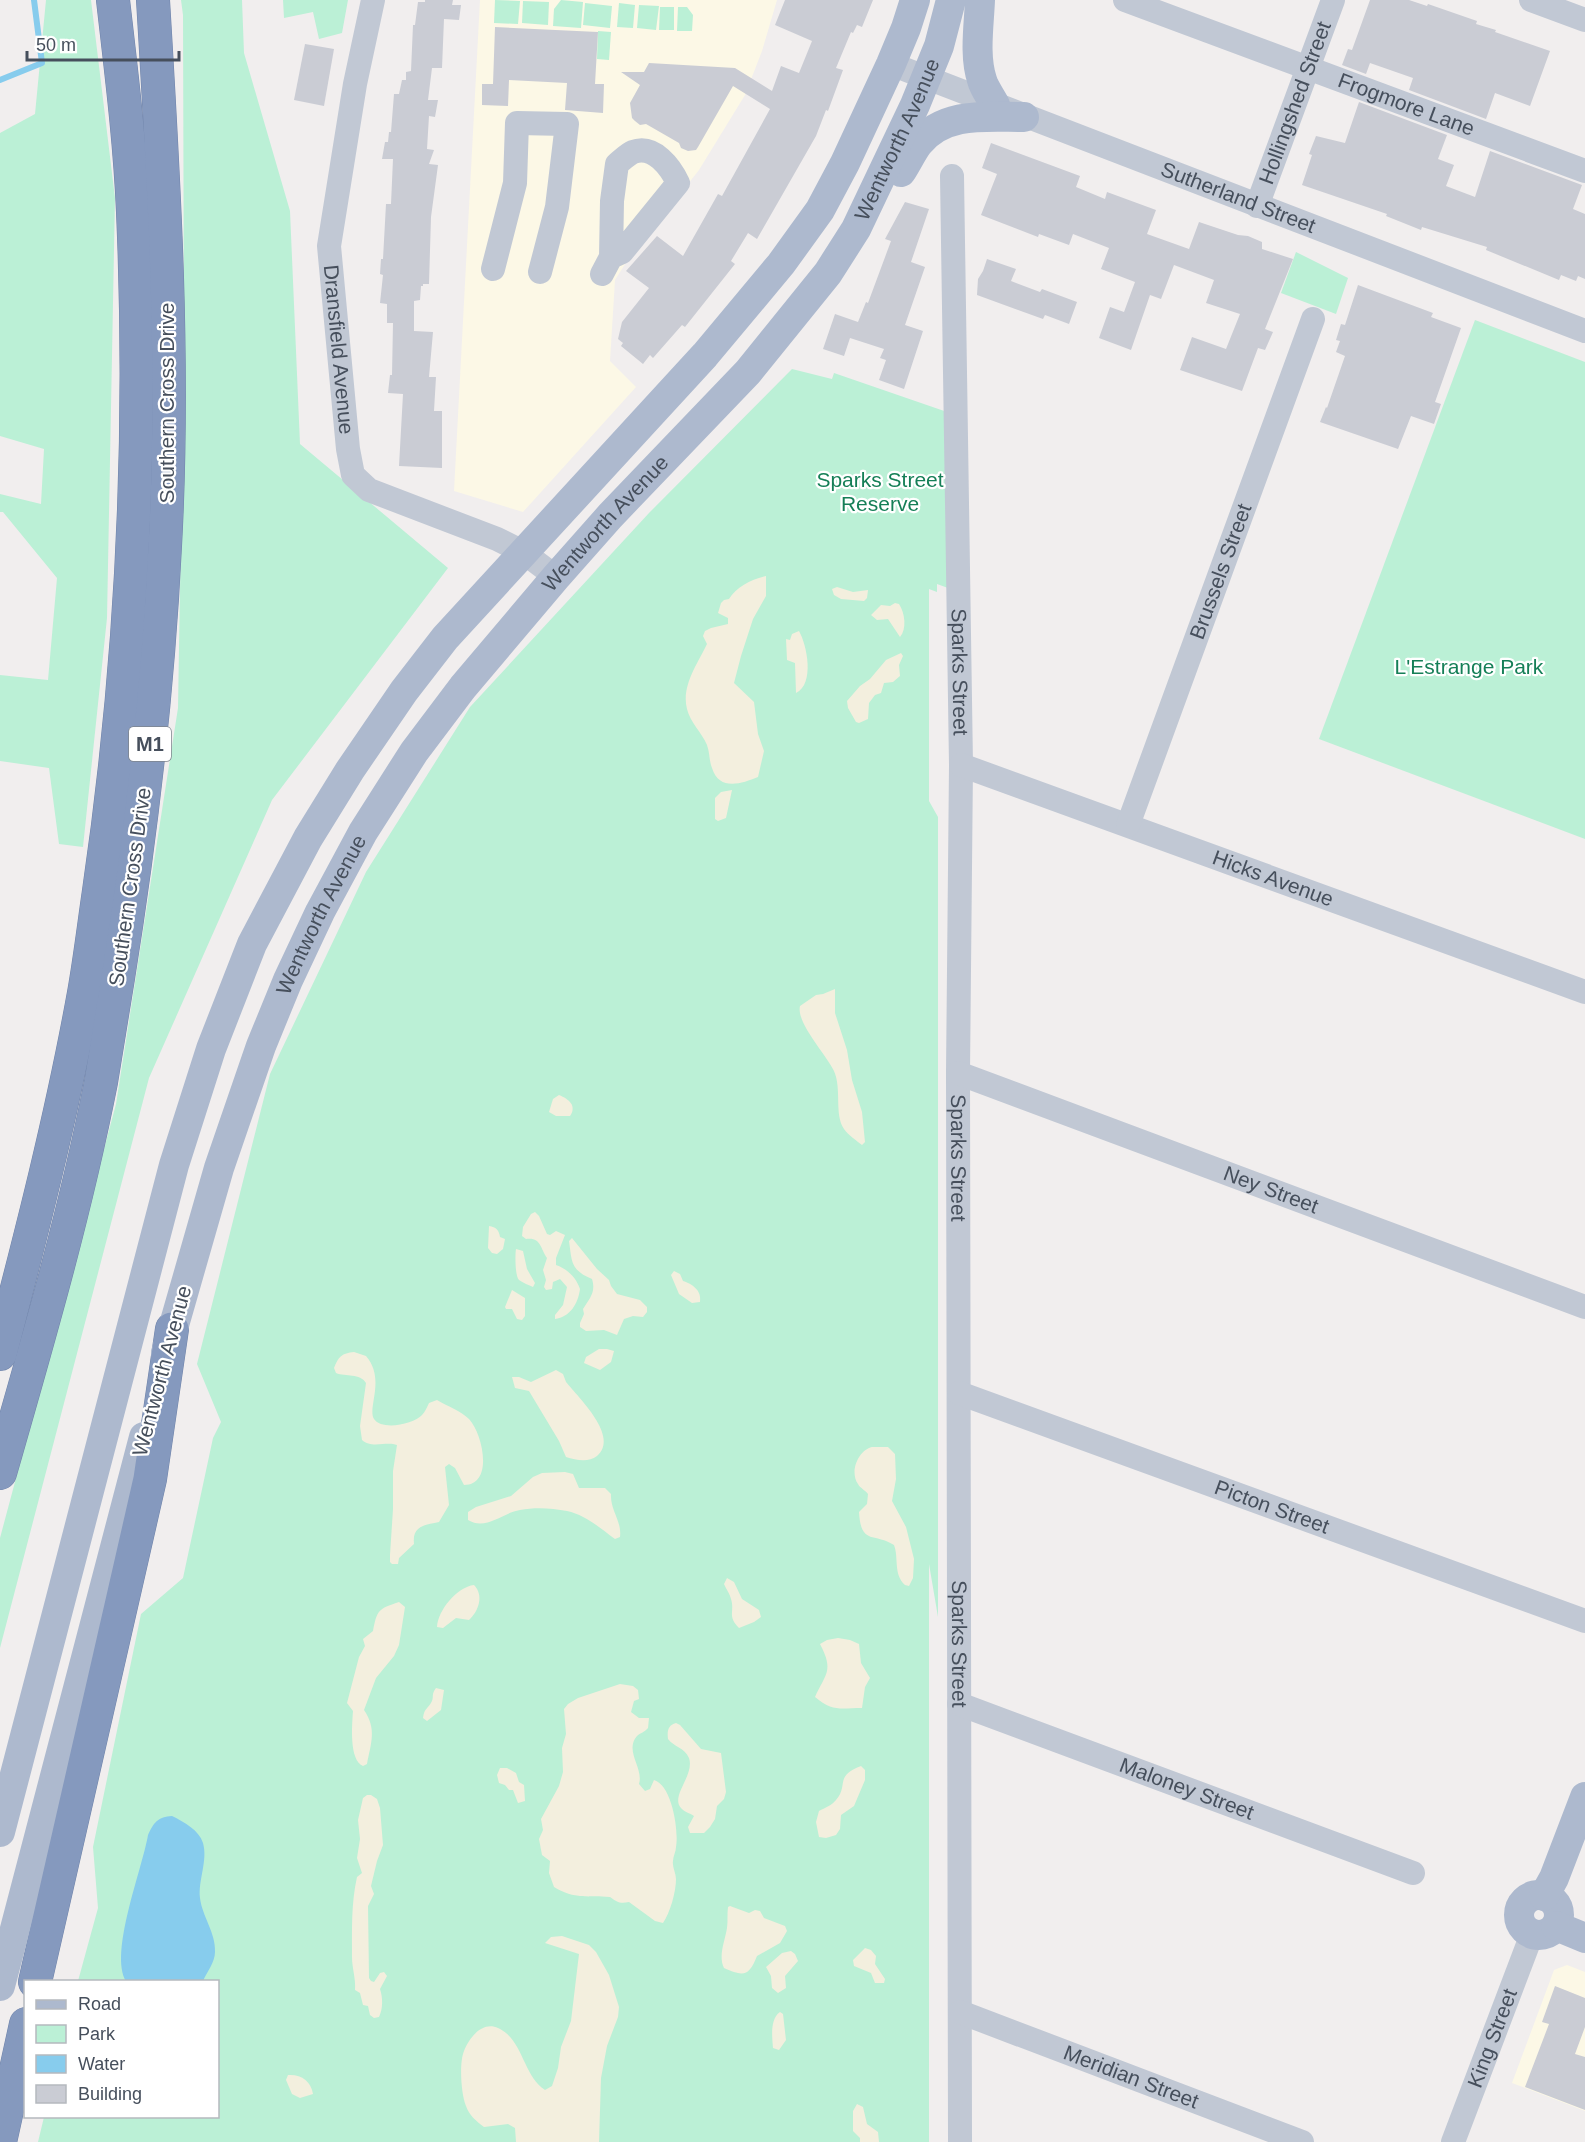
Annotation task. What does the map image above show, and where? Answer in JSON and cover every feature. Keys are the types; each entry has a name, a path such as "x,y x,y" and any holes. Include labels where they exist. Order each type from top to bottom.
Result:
{"highway":[{"name":"Southern Cross Drive","path":"0,1354 49,1165 84,992 111,809 126,649 136,498 137,340 133,210 113,0"},
{"name":"Southern Cross Drive","path":"0,1473 51,1290 101,1082 130,899 150,742 165,545 169,383 165,187 153,0"},
{"path":"35,1980 150,1479 172,1329"},
{"path":"0,2142 24,2033"}],"main road":[{"name":"Wentworth Avenue","path":"0,1832 174,1165 211,1049 252,944 308,838 350,770 404,691 445,638 705,355 781,264 820,210 845,163 891,64 915,0"},
{"name":"Wentworth Avenue","path":"0,1986 172,1329 219,1168 261,1046 288,980 320,912 363,832 414,752 463,687 556,577 653,470 748,372 828,273 856,229 926,79 939,46 951,0"},
{"path":"980,0 980,72 982,81 995,105"},
{"path":"856,229 890,190 919,143 942,124 965,118 1024,117"},
{"path":"1544,1930 1559,1917 1558,1910 1551,1899 1544,1896 1554,1878 1585,1797"},
{"path":"1544,1930 1585,1938"}],"street":[{"name":"Dransfield Avenue","path":"373,0 355,84 329,246 348,449 353,475 369,490 497,539 523,552 556,577"},
{"name":"Frogmore Lane","path":"1125,0 1585,171"},
{"name":"Hollingshed Street","path":"1257,206 1332,0"},
{"path":"1531,0 1585,20"},
{"name":"Sutherland Street","path":"891,64 1585,331"},
{"path":"493,269 515,183 517,123 567,124 557,207 540,272"},
{"name":"Sparks Street","path":"952,176 961,765 958,1073 960,2142"},
{"name":"Brussels Street","path":"1128,825 1313,318"},
{"name":"Hicks Avenue","path":"961,765 1585,992"},
{"name":"Ney Street","path":"958,1073 1585,1306"},
{"name":"Picton Street","path":"959,1393 1585,1622"},
{"name":"Maloney Street","path":"959,1704 1413,1873"},
{"name":"King Street","path":"1453,2142 1544,1930"},
{"name":"Meridian Street","path":"960,2012 1302,2142"}],"shaded area":[{"path":"480,0 777,0 762,51 745,95 699,170 627,261 615,280 610,361 636,387 523,512 454,491"},
{"path":"1567,1965 1585,1972 1585,2111 1512,2083 1554,1970"}],"green space":[{"path":"46,0 91,0 115,198 107,618 83,847 59,844 49,768 0,761 0,675 48,680 57,578 3,512 0,512 0,494 41,504 44,449 0,436 0,133 35,114"},
{"path":"181,0 242,0 244,53 290,211 300,444 448,568 272,800 149,1078 0,1648 0,1538 116,1104 178,708 184,350 183,15"},
{"path":"283,0 348,0 342,33 319,39 313,12 284,18"},
{"path":"495,0 520,1 518,24 494,23"},
{"path":"561,0 583,2 581,28 553,26 554,9"},
{"path":"523,1 549,2 548,25 522,23"},
{"path":"585,3 612,6 610,28 583,25"},
{"path":"619,3 635,5 633,28 617,27"},
{"path":"639,5 659,6 656,30 637,28"},
{"path":"660,7 674,7 674,30 659,30"},
{"path":"678,7 687,7 693,15 692,31 677,31"},
{"path":"598,31 611,32 609,60 597,59"},
{"path":"1296,252 1348,278 1336,314 1281,293"},
{"name":"L'Estrange Park","path":"1475,320 1585,362 1585,839 1319,739"},
{"name":"Sparks Street Reserve","path":"792,369 832,379 834,373 950,413 948,588 937,584 937,592 929,589 929,801 938,817 938,1617 929,1564 929,2142 38,2142 44,2118 219,2118 219,1980 78,1980 98,1908 93,1847 141,1614 183,1578 213,1438 221,1422 197,1364 270,1074 366,872 470,707 649,513"}],"sand":[{"path":"766,576 766,596 753,619 734,683 754,702 758,734 764,751 758,777 745,782 725,783 715,775 707,745 687,709 686,692 691,675 707,644 703,636 705,631 728,624 728,618 718,613 721,603 729,599 745,584"},
{"path":"837,587 853,592 868,590 867,598 864,601 841,599 834,595 832,589"},
{"path":"895,603 899,604 904,616 904,630 900,637 888,619 877,620 871,615 881,605 890,606"},
{"path":"799,631 805,645 808,664 806,681 796,693 795,663 787,660 786,639 790,640 792,634"},
{"path":"901,653 903,656 899,665 900,676 893,682 884,683 881,693 875,695 869,703 868,719 856,722 848,708 847,701 886,660"},
{"path":"732,790 726,818 718,821 715,819 715,798 721,792"},
{"path":"835,989 835,1013 847,1050 852,1080 862,1112 865,1142 862,1145 848,1134 841,1123 838,1086 834,1071 807,1030 800,1013 800,1006 816,995"},
{"path":"559,1095 571,1103 573,1109 570,1116 556,1116 549,1112 553,1099"},
{"path":"535,1212 547,1234 550,1235 556,1231 565,1235 556,1258 556,1265 571,1274 580,1289 572,1309 560,1318 555,1319 555,1315 563,1305 567,1287 560,1279 553,1282 552,1289 546,1290 543,1270 547,1258 537,1241 522,1236 523,1227 531,1214"},
{"path":"489,1226 497,1229 500,1237 505,1239 503,1249 497,1254 492,1253 488,1248"},
{"path":"572,1238 609,1280 617,1294 640,1300 647,1307 647,1312 643,1317 633,1316 624,1319 617,1335 604,1330 586,1331 580,1327 584,1314 583,1309 592,1295 593,1284 592,1279 585,1276 573,1264 569,1241"},
{"path":"516,1249 523,1251 527,1269 535,1283 533,1287 518,1278"},
{"path":"674,1271 680,1274 683,1281 696,1288 700,1302 692,1303 679,1294 671,1275"},
{"path":"512,1290 525,1298 525,1316 522,1320 517,1319 512,1309 505,1307"},
{"path":"599,1349 614,1351 611,1362 600,1370 584,1363 586,1357"},
{"path":"354,1352 366,1356 372,1365 375,1383 372,1414 378,1423 398,1425 412,1421 422,1415 429,1403 437,1400 469,1419 481,1446 482,1468 479,1477 473,1483 464,1485 455,1468 449,1464 445,1467 449,1505 439,1522 417,1530 414,1544 399,1558 398,1564 390,1562 393,1471 397,1445 370,1444 362,1440 360,1426 366,1383 357,1376 336,1373 334,1368 341,1356"},
{"path":"556,1370 563,1374 566,1382 588,1407 601,1428 604,1439 603,1448 597,1456 590,1460 566,1457 529,1391 515,1388 512,1377 531,1382"},
{"path":"872,1447 888,1447 895,1454 896,1479 892,1501 906,1527 914,1559 913,1578 909,1586 901,1581 899,1576 894,1545 866,1534 860,1523 859,1512 867,1504 868,1494 855,1479 855,1467 863,1452"},
{"path":"542,1473 573,1474 579,1488 605,1488 611,1494 620,1537 615,1539 581,1516 555,1509 520,1510 481,1524 468,1520 468,1512 476,1507 511,1496 533,1477"},
{"path":"727,1578 734,1582 742,1599 759,1610 761,1617 739,1628 733,1620 730,1595 724,1584"},
{"path":"474,1585 479,1593 479,1603 469,1620 456,1618 443,1628 437,1627 438,1620 449,1600 461,1590"},
{"path":"399,1602 405,1607 399,1645 394,1656 376,1678 364,1710 371,1724 372,1736 367,1764 363,1766 355,1757 353,1750 353,1711 347,1703 359,1657 365,1646 363,1639 373,1631 377,1614"},
{"path":"838,1638 859,1644 861,1663 870,1678 865,1687 862,1708 832,1707 815,1697 827,1672 827,1660 820,1644"},
{"path":"620,1684 633,1686 638,1690 639,1699 634,1701 631,1712 639,1718 649,1718 648,1728 637,1736 633,1748 640,1778 639,1784 645,1791 650,1789 654,1780 660,1784 670,1799 675,1820 677,1840 673,1863 676,1884 670,1908 663,1923 655,1921 629,1902 619,1902 610,1897 569,1894 554,1887 549,1873 550,1861 542,1855 539,1839 543,1830 541,1819 559,1786 563,1772 562,1748 566,1734 564,1709 578,1698"},
{"path":"436,1688 444,1690 441,1710 427,1721 423,1718 425,1710 432,1701"},
{"path":"676,1723 701,1749 721,1753 726,1792 724,1799 717,1806 715,1819 704,1833 690,1833 688,1827 694,1816 682,1809 678,1803 690,1765 687,1754 668,1739 671,1725"},
{"path":"861,1766 865,1770 865,1780 854,1806 841,1815 840,1829 836,1835 826,1838 819,1837 816,1822 819,1811 834,1802 840,1795 848,1773"},
{"path":"500,1768 507,1768 516,1773 519,1782 524,1785 525,1801 518,1803 513,1790 499,1783 497,1775"},
{"path":"367,1795 377,1799 380,1808 383,1845 371,1886 374,1894 368,1906 369,1978 374,1982 380,1973 384,1972 387,1976 380,1989 382,2003 380,2014 379,2017 374,2018 370,2015 368,2006 363,2005 360,1993 355,1990 352,1957 354,1897 357,1877 362,1873 357,1858 360,1839 358,1820 363,1798"},
{"path":"728,1907 749,1913 755,1910 760,1911 764,1918 785,1926 787,1931 780,1943 757,1956 751,1968 745,1973 724,1968 722,1963"},
{"path":"562,1936 589,1945 596,1952 609,1975 619,2007 618,2017 607,2046 601,2078 599,2142 516,2142 515,2128 508,2124 484,2127 469,2112 464,2101 462,2086 462,2056 469,2041 477,2032 492,2026 498,2028 513,2040 538,2084 545,2090 552,2086 561,2047 571,2021 579,1954 545,1943 551,1937"},
{"path":"865,1948 871,1950 876,1956 875,1964 885,1979 884,1983 875,1983 871,1973 854,1966 853,1960"},
{"path":"791,1951 798,1961 785,1976 786,1988 778,1993 772,1988 771,1976 766,1967 782,1953"},
{"path":"780,2012 783,2014 786,2040 779,2050 773,2048 772,2033 773,2023"},
{"path":"288,2075 305,2079 313,2094 300,2098 292,2094 286,2080"},
{"path":"857,2104 863,2107 867,2124 878,2132 879,2142 860,2142 860,2138 853,2131 853,2111"}],"water":[{"path":"172,1816 186,1824 195,1830 203,1843 200,1898 215,1945 214,1959 204,1980 126,1980 122,1968 121,1951 128,1911 148,1835 157,1821"}],"building":[{"path":"425,0 453,0 452,5 461,5 459,20 444,19 442,68 432,68 428,100 438,100 435,117 429,116 427,149 434,150 429,164 438,165 431,217 429,284 421,286 420,300 414,301 414,331 433,332 429,377 436,377 434,411 442,411 442,468 399,466 403,394 388,393 390,375 392,375 393,323 387,323 387,304 380,303 383,275 380,274 381,259 383,259 386,204 391,204 393,159 382,159 385,142 388,142 389,132 391,132 394,94 399,94 402,80 406,80 406,72 411,71 413,25 415,25 418,2 425,2"},
{"path":"785,0 873,0 862,27 857,25 853,33 851,32 836,68 843,70 816,136 757,239 748,233 731,261 735,264 685,327 682,325 653,358 650,355 643,364 621,346 623,343 618,339 622,322 649,288 626,271 657,236 683,256 718,194 722,196 770,109 733,86 696,150 688,151 681,148 679,143 646,124 640,125 632,118 630,103 640,85 621,72 644,72 649,63 735,68 772,91 781,66 799,73 812,41 775,25"},
{"path":"1370,0 1409,0 1427,6 1428,4 1477,21 1476,24 1496,30 1495,32 1550,51 1530,106 1495,93 1486,119 1409,90 1413,78 1370,63 1366,74 1342,65 1348,49 1352,50"},
{"path":"495,27 598,32 595,84 604,84 603,113 565,110 567,83 509,80 508,106 482,105 482,84 493,84"},
{"path":"305,44 334,49 324,106 294,100"},
{"path":"1359,102 1447,135 1438,159 1454,165 1446,186 1475,197 1490,151 1582,185 1573,209 1585,214 1585,279 1578,276 1576,281 1561,275 1559,280 1486,250 1487,247 1422,227 1421,230 1386,216 1387,214 1302,185 1316,136 1345,143"},
{"path":"991,143 1080,176 1076,187 1105,199 1107,192 1156,210 1147,234 1189,249 1199,222 1248,236 1262,242 1262,249 1293,259 1265,329 1273,332 1265,350 1258,348 1242,391 1180,370 1192,337 1226,349 1240,314 1206,303 1214,280 1174,265 1161,299 1150,295 1131,350 1099,338 1110,307 1124,312 1135,282 1101,269 1109,248 1073,234 1069,245 1039,234 1038,237 981,215 997,174 982,168"},
{"path":"905,202 929,209 911,262 925,267 905,325 923,331 904,389 879,380 886,360 880,358 884,349 850,338 844,356 823,349 835,314 858,322 866,302 868,303 891,241 885,239"},
{"path":"987,259 1016,269 1011,281 1077,302 1069,324 1045,315 1043,319 977,295 978,279"},
{"path":"1358,285 1433,313 1431,317 1461,328 1435,402 1441,404 1434,424 1411,416 1398,449 1320,422 1345,356 1336,352 1340,341 1336,340 1341,324 1345,325"},
{"path":"1555,1986 1585,1998 1585,2027 1575,2054 1585,2057 1585,2110 1525,2087 1549,2024 1542,2022"}],"waterway":[{"path":"0,80 42,63 34,0"}]}
